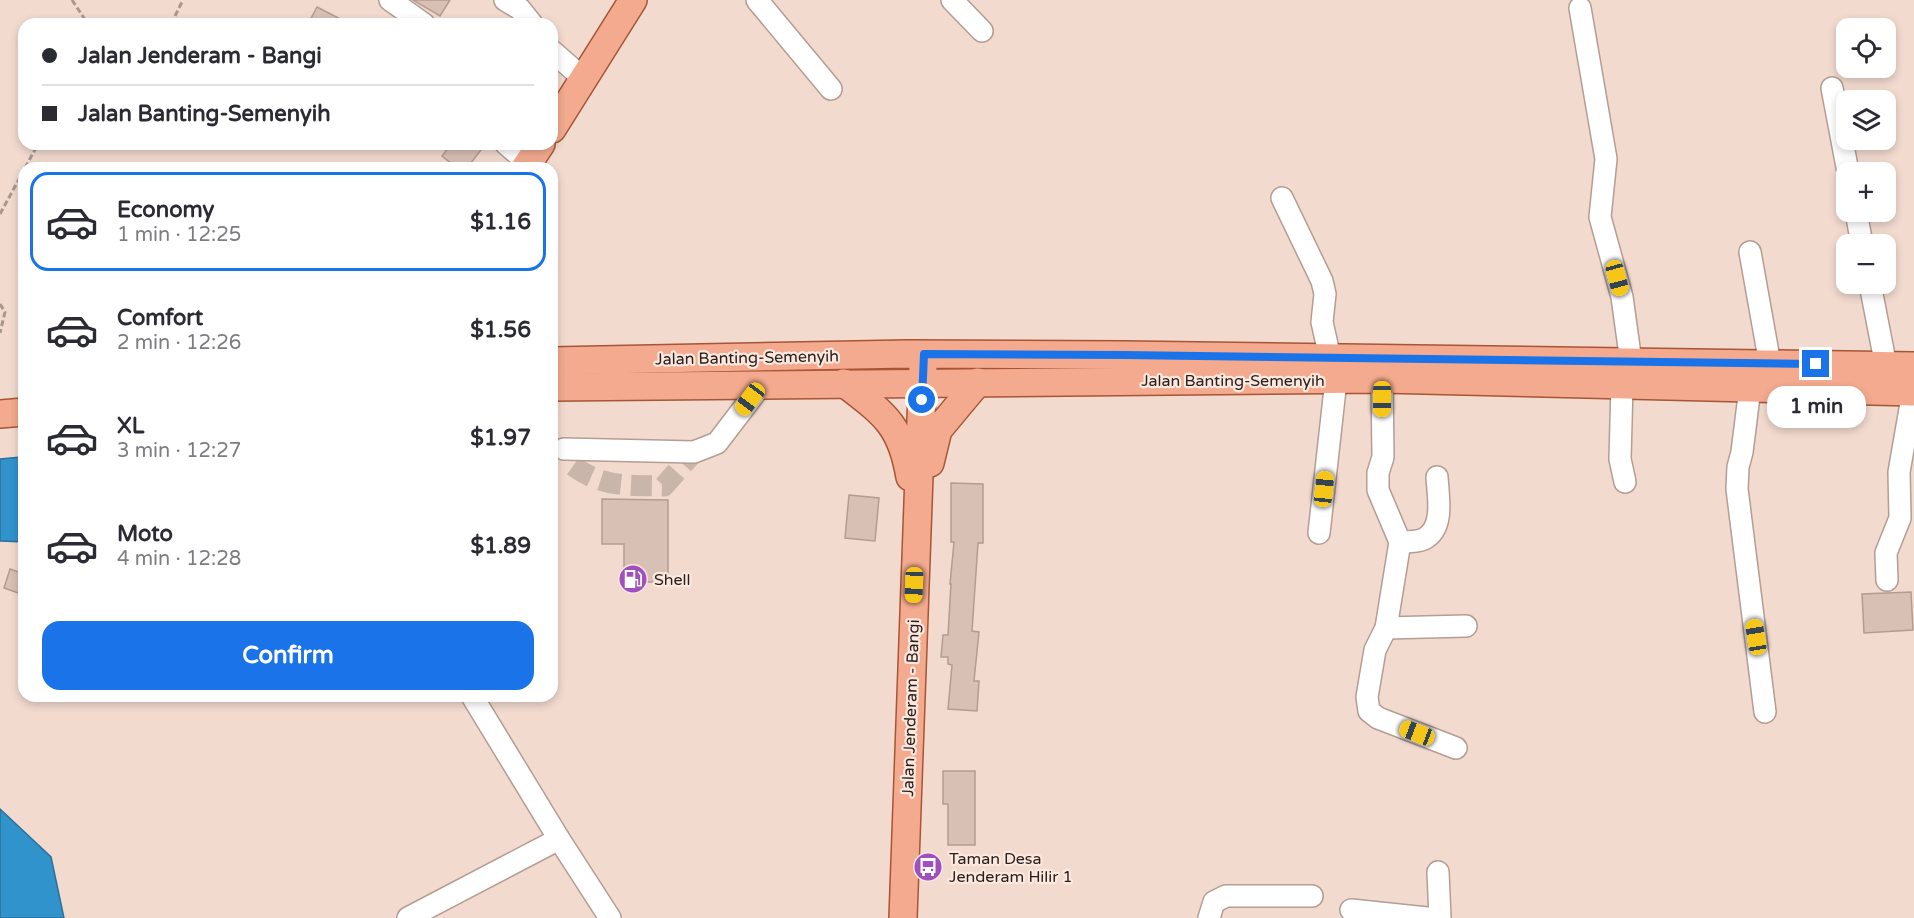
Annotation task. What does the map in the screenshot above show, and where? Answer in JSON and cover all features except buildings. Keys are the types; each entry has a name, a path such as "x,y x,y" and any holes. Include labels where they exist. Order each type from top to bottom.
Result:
{"main road":[{"path":"558,115 584,79 633,0"},
{"name":"Jalan Banting-Semenyih","path":"558,361 924,354 1333,369 1626,374 1750,388 1914,392"},
{"name":"Jalan Jenderam - Bangi","path":"903,918 924,354"},
{"name":"Jalan Banting-Semenyih","path":"558,387 978,382 1333,369 1382,379 1626,374 1770,364 1914,366"},
{"path":"917,514 938,430 978,382"},
{"path":"844,383 889,420 899,437 907,461 917,514"},
{"path":"0,414 18,412"}],"street":[{"path":"390,0 416,18"},
{"path":"505,0 520,9 527,18"},
{"path":"757,0 831,89"},
{"path":"952,0 982,31"},
{"path":"1580,8 1606,159 1600,217 1622,297 1626,374 1620,459 1624,482"},
{"path":"558,56 584,79"},
{"path":"1832,88 1846,162"},
{"path":"517,150 531,158"},
{"path":"1282,198 1322,281 1325,294 1323,322 1333,369 1319,533"},
{"path":"1750,252 1770,364"},
{"path":"1872,294 1886,366"},
{"path":"1382,379 1383,457 1378,473 1378,490 1400,542 1386,628 1375,650 1367,697 1369,711 1378,718 1456,748"},
{"path":"563,452 694,452 717,444 762,384"},
{"path":"1750,388 1745,434 1738,467 1737,489 1765,712"},
{"path":"1887,580 1886,553 1900,518 1899,472 1914,392"},
{"path":"1400,542 1423,540 1434,530 1438,516 1437,477"},
{"path":"1386,628 1466,626"},
{"path":"476,702 610,918"},
{"path":"408,918 559,839"},
{"path":"1438,872 1440,918"},
{"path":"1212,910 1226,896 1312,896"},
{"path":"1351,910 1427,918"}],"path":[{"path":"72,0 84,18"},
{"path":"174,18 183,0"},
{"path":"0,214 18,180"},
{"path":"0,304 5,312 0,333"}],"water":[{"path":"18,457 18,542 0,541 0,459"},
{"path":"0,809 51,857 64,918 0,918"}],"tunnel":[{"path":"573,466 606,482 664,486 694,452"}],"place":[{"name":"Shell","path":"633,579"},
{"name":"Taman Desa Jenderam Hilir 1","path":"928,867"}],"route":[{"path":"922,400 924,354 1816,364"}]}
